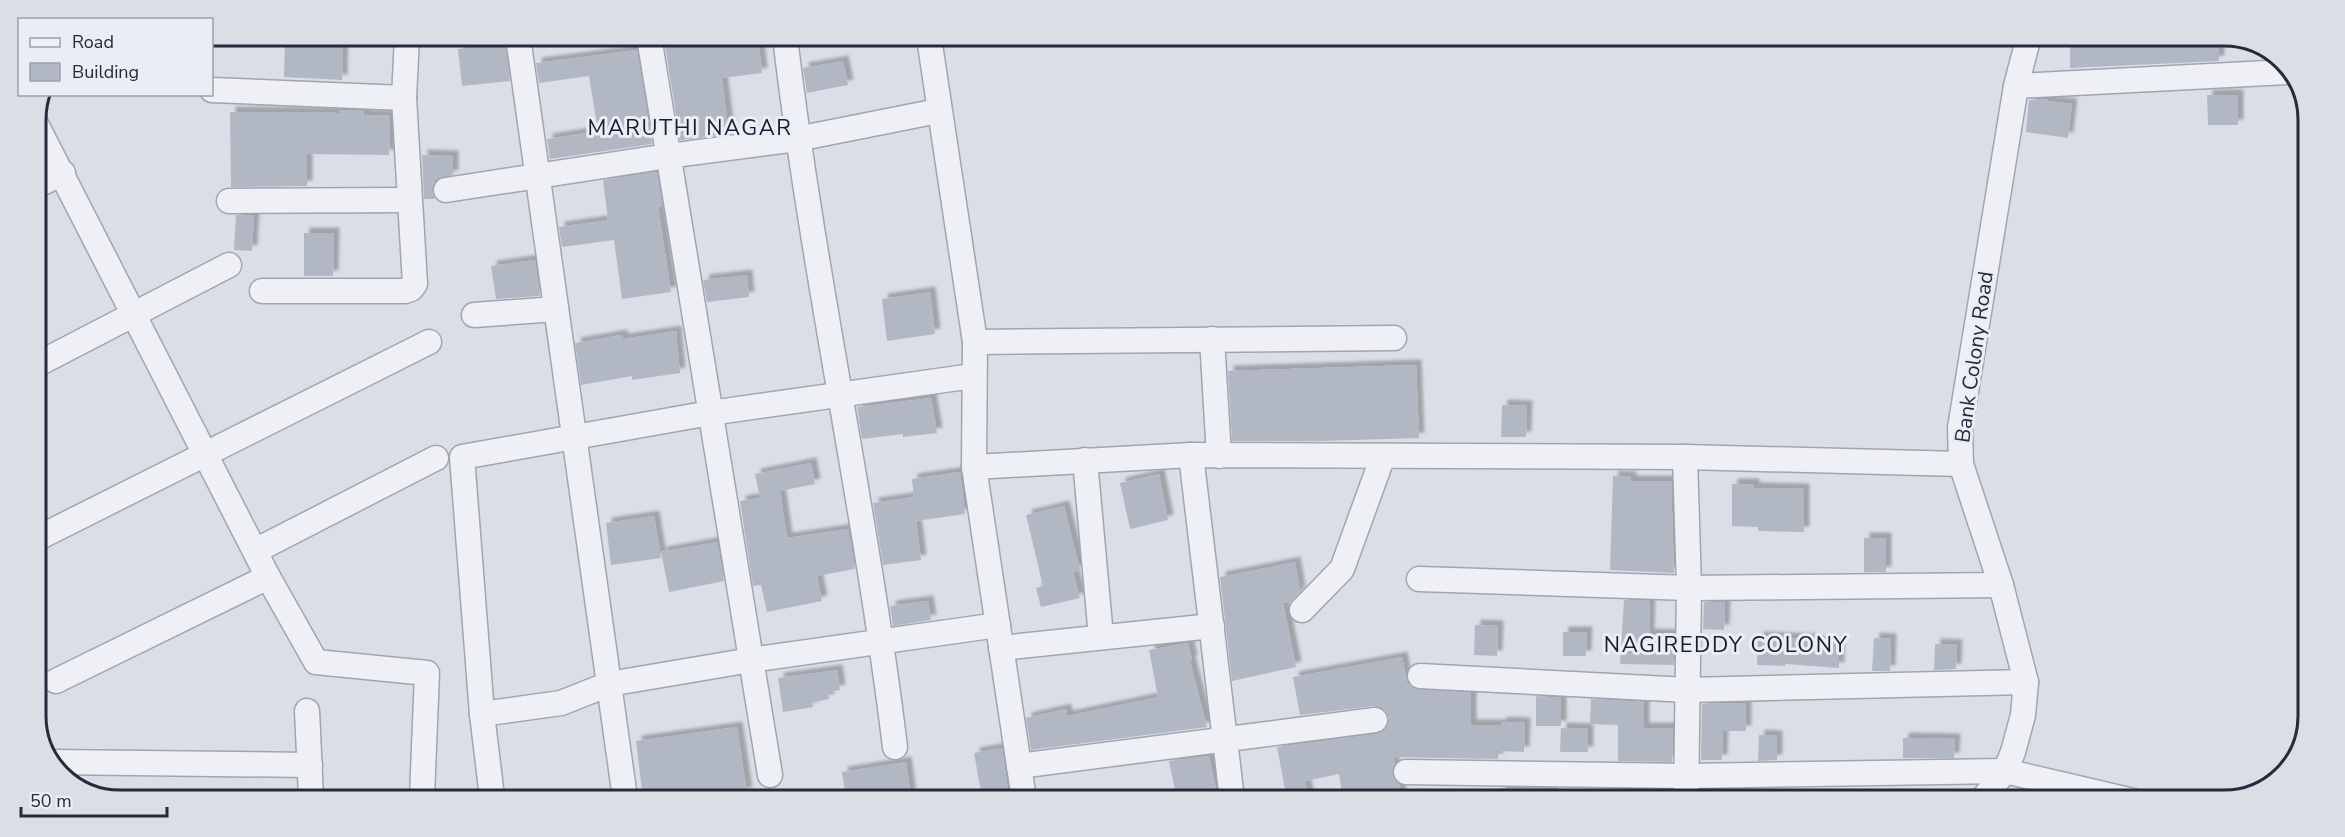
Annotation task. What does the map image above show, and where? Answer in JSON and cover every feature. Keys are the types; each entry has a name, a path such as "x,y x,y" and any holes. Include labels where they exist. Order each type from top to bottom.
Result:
{"street":[{"path":"262,291 405,291 411,289 415,284 408,200 404,98 407,46"},
{"path":"519,46 623,790"},
{"path":"650,46 770,775"},
{"path":"786,46 797,139 838,395 882,641 896,747"},
{"path":"930,46 938,111 975,342 974,467 1023,790"},
{"name":"Bank Colony Road","path":"1990,790 2005,771 2023,715 2026,682 2001,585 1961,464 1960,428 2016,86 2026,46"},
{"path":"2016,86 2280,72"},
{"path":"213,90 404,98"},
{"path":"446,190 797,139 938,111"},
{"path":"46,142 268,577 316,662 427,673 422,790"},
{"path":"46,181 63,173"},
{"path":"229,201 408,200"},
{"path":"46,360 229,265"},
{"path":"474,315 556,309"},
{"path":"975,342 1394,338"},
{"path":"1212,339 1219,456"},
{"path":"47,534 429,342"},
{"path":"491,790 482,714 462,457 574,439 710,413 974,376"},
{"path":"974,467 1191,455 1684,457 1961,464"},
{"path":"1191,455 1232,790"},
{"path":"1302,610 1342,569 1383,456"},
{"path":"1684,457 1689,588 1687,788"},
{"path":"255,551 436,458"},
{"path":"1085,460 1101,638"},
{"path":"56,681 268,577"},
{"path":"1419,579 1689,588 2001,585"},
{"path":"482,714 561,703 609,684 882,641 999,637 1101,638 1212,626"},
{"path":"1420,676 1688,690 2026,682"},
{"path":"307,711 311,790"},
{"path":"1019,766 1375,720"},
{"path":"63,762 309,765"},
{"path":"1406,772 1687,788 2005,771 2086,790"}],"building":[{"path":"285,46 343,46 342,80 284,77"},
{"path":"505,46 510,81 462,86 458,49"},
{"path":"665,46 759,46 762,73 722,78 729,134 680,140"},
{"path":"2070,46 2219,46 2219,61 2070,68"},
{"path":"637,50 652,144 550,159 547,139 598,131 589,76 539,83 536,63"},
{"path":"843,61 848,85 807,93 803,68"},
{"path":"2207,95 2238,95 2238,125 2208,125"},
{"path":"2048,99 2048,101 2072,104 2068,138 2026,132 2029,100"},
{"path":"339,110 364,111 364,115 390,116 389,155 307,154 307,186 231,187 230,112 339,113"},
{"path":"422,155 453,156 453,175 435,180 432,192 435,199 424,199"},
{"path":"657,172 662,207 658,207 671,292 622,299 614,240 562,247 559,227 608,220 603,180"},
{"path":"236,215 254,215 252,251 234,250"},
{"path":"304,233 334,233 333,276 304,276"},
{"path":"535,260 540,296 496,299 491,266"},
{"path":"747,275 749,297 707,302 703,280"},
{"path":"930,292 935,334 887,341 882,299"},
{"path":"676,331 680,373 632,380 632,376 581,385 575,343 622,335 623,339"},
{"path":"1416,365 1419,438 1232,441 1228,371"},
{"path":"931,398 937,433 862,439 857,407"},
{"path":"1502,405 1527,406 1526,437 1501,437"},
{"path":"811,463 815,484 780,491 787,538 848,529 855,569 817,576 822,601 767,612 761,585 753,586 740,501 760,498 755,474"},
{"path":"960,472 965,514 916,521 921,560 883,565 873,503 914,497 912,479"},
{"path":"1159,474 1168,520 1130,529 1120,483"},
{"path":"1613,476 1631,477 1631,481 1671,481 1674,573 1610,570"},
{"path":"1732,484 1754,484 1754,488 1804,489 1804,532 1758,531 1758,527 1732,526"},
{"path":"1064,506 1080,570 1073,572 1080,598 1041,607 1036,588 1043,586 1026,515"},
{"path":"654,516 661,558 611,565 606,523"},
{"path":"1864,538 1886,538 1886,572 1864,572"},
{"path":"717,542 724,581 669,592 661,552"},
{"path":"1295,562 1300,591 1291,602 1283,603 1296,667 1232,681 1220,577"},
{"path":"1624,600 1650,601 1649,634 1674,635 1674,665 1620,664"},
{"path":"928,601 931,620 893,626 890,606"},
{"path":"1704,602 1725,602 1724,630 1703,629"},
{"path":"1475,625 1498,626 1497,656 1474,655"},
{"path":"1563,632 1587,632 1586,656 1563,656"},
{"path":"1758,637 1812,639 1812,641 1839,643 1839,668 1785,664 1785,666 1757,665"},
{"path":"1874,638 1891,639 1890,671 1872,671"},
{"path":"1188,643 1192,660 1190,661 1207,727 1031,750 1026,718 1066,709 1067,716 1158,697 1149,650"},
{"path":"1935,644 1957,645 1956,669 1934,670"},
{"path":"1402,657 1407,682 1413,688 1471,693 1471,725 1501,725 1501,722 1525,723 1524,752 1498,751 1498,759 1394,757 1392,772 1400,790 1342,790 1339,774 1305,781 1307,790 1285,790 1277,747 1377,734 1384,731 1389,719 1386,711 1374,706 1300,715 1293,677"},
{"path":"837,670 840,690 828,692 829,699 812,702 813,707 783,712 778,678"},
{"path":"1536,696 1561,698 1561,726 1536,726"},
{"path":"1591,699 1644,702 1644,728 1673,728 1672,762 1618,761 1618,725 1590,724"},
{"path":"1746,703 1746,731 1723,731 1722,760 1701,760 1702,704"},
{"path":"737,727 747,790 642,790 636,741"},
{"path":"1561,728 1588,729 1588,752 1560,752"},
{"path":"1759,735 1777,736 1777,760 1758,761"},
{"path":"1903,738 1955,739 1954,758 1903,758"},
{"path":"1002,748 1008,790 981,790 974,753"},
{"path":"1209,756 1216,790 1175,790 1169,761"},
{"path":"906,762 910,790 845,790 842,772"},
{"path":"1500,788 1553,788 1553,790 1500,790"}],"district":[{"name":"MARUTHI NAGAR","path":"690,127"},
{"name":"NAGIREDDY COLONY","path":"1726,644"}]}
